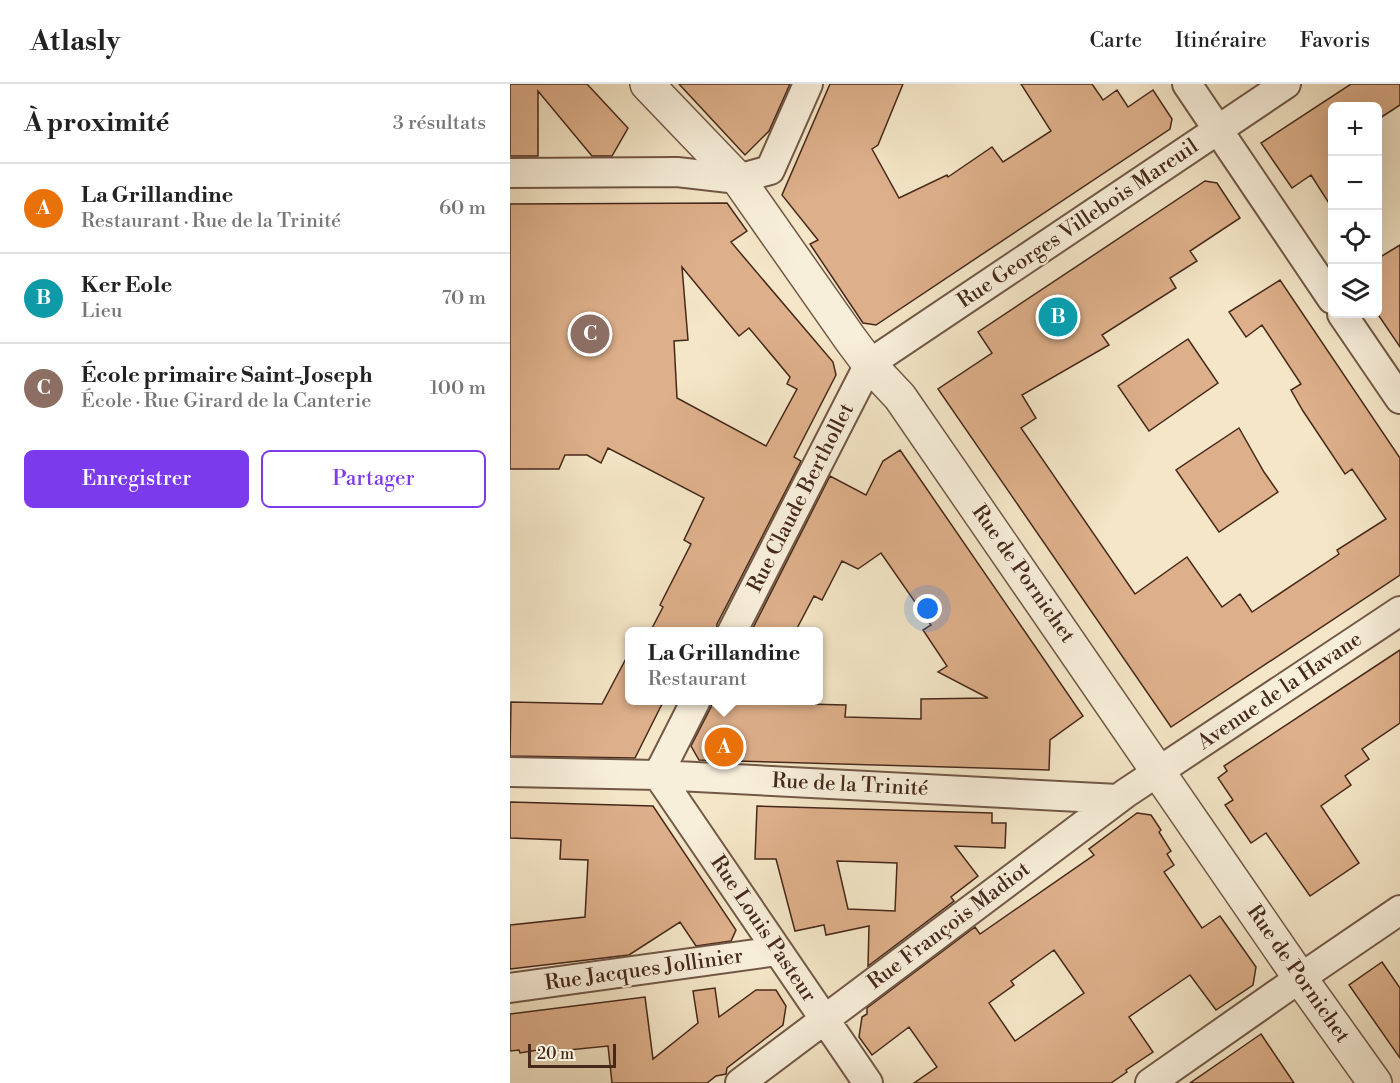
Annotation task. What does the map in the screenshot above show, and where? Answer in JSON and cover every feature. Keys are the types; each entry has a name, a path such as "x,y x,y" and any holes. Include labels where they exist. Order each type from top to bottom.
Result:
{"street":[{"name":"Rue de Pornichet","path":"646,84 738,179 869,364 900,397 1160,771 1300,978 1375,1083"},
{"path":"510,172 677,172 738,179 770,170 808,84"},
{"path":"1187,84 1328,293"},
{"name":"Rue Georges Villebois Mareuil","path":"869,364 1286,84"},
{"path":"1345,318 1400,399"},
{"name":"Rue Claude Berthollet","path":"735,627 869,364"},
{"name":"Avenue de la Havane","path":"1160,771 1400,611"},
{"path":"658,775 693,705"},
{"name":"Rue François Madiot","path":"740,1083 1118,799 1160,771"},
{"name":"Rue de la Trinité","path":"510,772 658,775 1118,799"},
{"name":"Rue Louis Pasteur","path":"658,775 868,1083"},
{"path":"1150,1083 1400,910"},
{"name":"Rue Jacques Jollinier","path":"510,988 777,951"}],"building":[{"path":"510,84 587,84 628,128 612,156 592,156 538,91 538,156 510,156"},
{"path":"679,84 790,84 769,131 745,155"},
{"path":"830,84 903,84 878,145 872,149 899,198 947,175 948,177 992,147 1003,162 1051,131 1021,84 1092,84 1103,100 1117,90 1128,107 1153,90 1172,119 1170,129 876,325 863,323 810,244 818,240 782,195"},
{"path":"1351,84 1400,84 1400,105 1382,117 1382,102 1328,102 1328,202 1311,175 1292,188 1261,143"},
{"path":"1205,181 1217,183 1240,218 1190,251 1197,261 1170,278 1176,288 1102,335 1109,345 1022,395 1036,418 1021,428 1135,594 1187,557 1222,607 1240,594 1252,612 1339,554 1337,550 1386,519 1352,469 1345,474 1303,411 1291,390 1301,384 1262,325 1246,337 1229,312 1280,280 1400,458 1400,575 1171,727 938,389 992,353 978,332"},
{"path":"727,203 747,231 731,242 833,362 836,375 794,457 801,461 717,627 653,627 663,607 660,605 691,544 684,540 704,498 608,448 601,463 587,455 565,455 559,469 510,469 510,204","holes":["682,267 739,336 749,328 790,377 787,384 797,389 766,446 677,398 674,341 688,340"]},
{"path":"1400,245 1400,347 1380,318 1382,256"},
{"path":"1188,339 1218,383 1149,431 1118,386"},
{"path":"1239,428 1278,492 1219,532 1176,470"},
{"path":"900,450 1083,716 1050,740 1049,770 699,760 691,746 711,705 846,705 845,717 921,719 921,699 988,698 938,672 947,666 923,630 931,625 881,553 858,569 842,561 822,600 814,596 798,627 754,627 830,476 866,495 883,461"},
{"path":"1400,650 1400,723 1362,749 1369,759 1345,776 1351,785 1321,806 1359,863 1310,896 1266,833 1251,843 1225,805 1233,800 1218,778 1227,771 1224,766"},
{"path":"625,660 625,705 662,705 635,758 510,756 511,702 602,704"},
{"path":"510,802 653,806 736,930 731,941 696,946 680,922 629,955 510,969 510,925 585,917 588,860 560,859 561,840 510,838"},
{"path":"757,806 992,813 992,823 1006,823 1005,848 955,846 978,876 951,897 954,901 868,966 869,926 826,935 824,925 795,931 776,859 755,859","holes":["837,861 897,863 895,911 848,909"]},
{"path":"1137,813 1151,815 1171,851 1167,854 1174,865 1164,872 1202,928 1220,916 1256,967 1253,985 1216,1010 1190,975 1129,1017 1153,1052 1111,1083 914,1083 937,1067 909,1027 872,1055 859,1037 862,1017 867,1014 867,1008 975,927 980,934 1094,855 1089,849","holes":["1054,950 1084,993 1015,1041 989,1003 1014,985 1011,981"]},
{"path":"1382,962 1400,988 1400,1058 1349,985"},
{"path":"715,988 719,1017 756,990 776,990 786,1006 783,1025 727,1068 726,1074 716,1076 707,1083 612,1083 608,1046 538,1053 538,1050 520,1053 519,1050 510,1051 510,1014 645,997 653,1059 698,1023 693,991"},
{"path":"1261,1034 1294,1083 1190,1083 1235,1052"}],"place":[{"name":"Ker Eole","path":"1058,317"},
{"name":"École primaire Saint-Joseph","path":"590,334"},
{"name":"La Grillandine","path":"724,747"}]}
